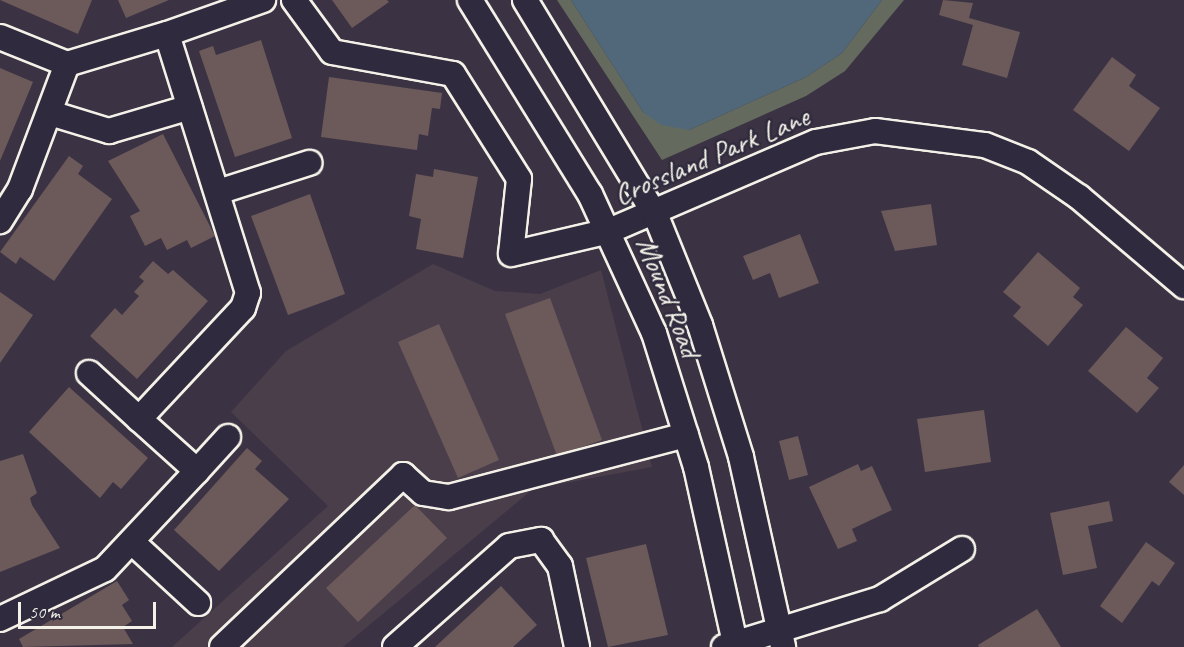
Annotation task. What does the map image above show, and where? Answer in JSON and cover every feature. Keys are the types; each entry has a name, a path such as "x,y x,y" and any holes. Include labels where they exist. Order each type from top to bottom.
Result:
{"street":[{"path":"0,37 67,64 166,34 263,0"},
{"name":"Crossland Park Lane","path":"294,0 332,52 453,74 519,179 511,254 609,231 656,216 816,142 875,131 932,134 985,145 1028,162 1079,197 1184,286"},
{"name":"Mound Road","path":"470,0 609,231 654,333 686,435 732,645"},
{"name":"Mound Road","path":"525,0 656,216 723,391 781,638"},
{"path":"139,419 247,302 247,286 166,34"},
{"path":"0,221 20,189 67,64"},
{"path":"50,112 109,131 190,107"},
{"path":"218,192 309,163"},
{"path":"89,374 197,471"},
{"path":"222,647 403,475 423,493 449,497 686,435"},
{"path":"0,619 105,569 228,437"},
{"path":"395,647 509,546 541,540 560,566 577,647"},
{"path":"132,542 198,603"},
{"path":"732,645 781,638 880,599 962,549"}],"shaded area":[{"path":"433,264 495,291 540,294 601,270 652,467 533,489 343,647 172,647 328,506 231,412 286,351"}],"green space":[{"path":"557,0 571,0 643,112 689,130 806,77 842,53 882,0 904,0 845,71 806,96 662,160"}],"water":[{"path":"571,0 882,0 842,53 806,77 689,130 661,125 643,112"}],"building":[{"path":"0,0 92,0 78,34"},
{"path":"118,0 169,0 126,18"},
{"path":"332,0 387,0 389,2 352,28"},
{"path":"943,0 973,3 969,18 1020,32 1007,78 962,65 973,25 939,15"},
{"path":"261,40 292,138 235,157 199,51 213,46 216,55"},
{"path":"1112,57 1136,75 1129,86 1160,108 1129,151 1073,110"},
{"path":"0,68 33,82 0,161"},
{"path":"329,77 442,93 440,109 432,108 428,136 419,134 417,150 321,137"},
{"path":"163,134 215,236 191,248 187,240 167,250 161,238 145,246 130,216 140,211 108,161"},
{"path":"69,156 83,166 78,174 112,199 54,281 20,257 16,264 0,252"},
{"path":"434,169 478,177 463,258 416,249 421,219 409,216 416,174 433,177"},
{"path":"310,194 345,294 288,315 251,216"},
{"path":"931,204 937,245 895,251 881,211"},
{"path":"800,234 819,283 779,298 770,273 753,280 743,256"},
{"path":"1038,252 1080,288 1073,297 1083,305 1048,346 1013,316 1021,307 1003,292"},
{"path":"153,261 168,274 173,270 208,301 137,379 90,336 115,308 122,315 139,296 134,292 144,281 139,277"},
{"path":"0,292 33,315 0,363"},
{"path":"550,298 602,440 557,456 505,314"},
{"path":"439,324 499,460 458,478 398,342"},
{"path":"1126,327 1163,358 1147,378 1159,388 1137,413 1088,371"},
{"path":"69,387 148,458 121,489 113,482 100,498 29,432"},
{"path":"984,410 991,462 925,472 917,419"},
{"path":"798,436 808,475 789,480 779,441"},
{"path":"247,448 262,461 255,469 289,499 219,571 174,530"},
{"path":"23,454 37,493 30,498 32,505 60,548 0,572 0,461"},
{"path":"858,464 861,471 872,466 892,510 852,529 857,541 838,549 809,487"},
{"path":"1184,465 1184,495 1169,482"},
{"path":"1109,501 1113,521 1088,526 1097,568 1063,575 1050,513"},
{"path":"415,505 447,538 358,622 326,588"},
{"path":"1146,542 1175,563 1159,586 1152,581 1122,623 1100,606"},
{"path":"646,544 668,635 608,647 586,558"},
{"path":"117,581 129,600 122,605 132,621 123,627 133,644 23,647 19,639"},
{"path":"501,586 537,625 513,647 435,647"},
{"path":"1037,609 1061,647 979,647 978,645"}]}
